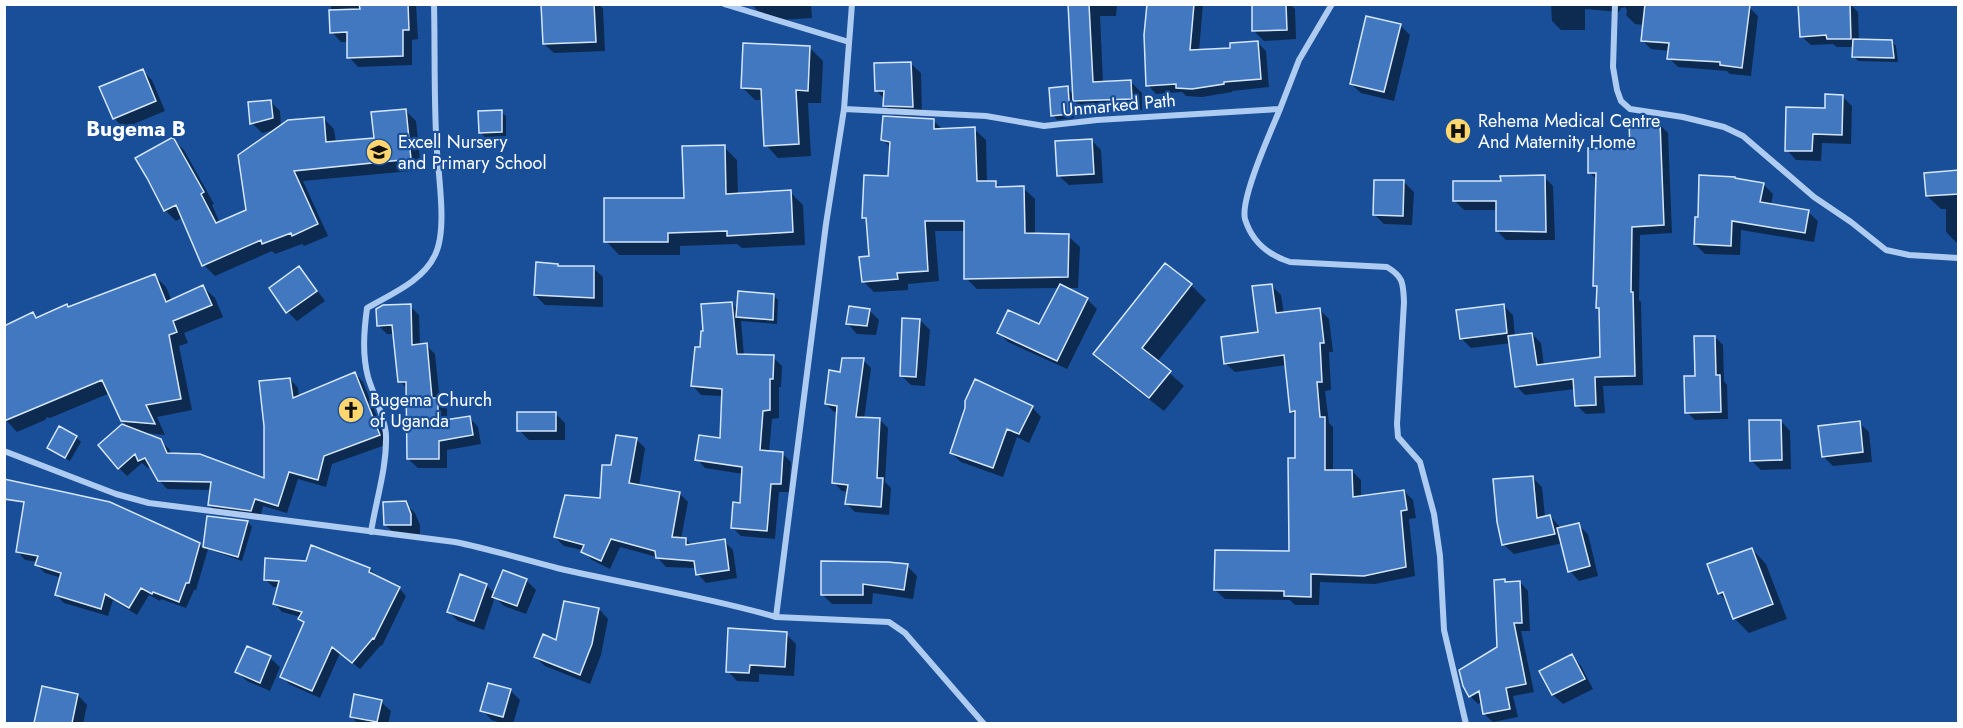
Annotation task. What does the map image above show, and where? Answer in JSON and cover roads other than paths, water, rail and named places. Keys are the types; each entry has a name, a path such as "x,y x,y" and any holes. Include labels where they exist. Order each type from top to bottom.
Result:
{"street":[{"path":"371,532 383,474 386,433 368,375 364,353 363,336 367,308 412,281 429,267 442,235 436,135 434,4"},
{"path":"724,4 849,42"},
{"path":"776,617 826,224 844,109 852,4"},
{"path":"1332,4 1299,60 1248,192 1245,217 1256,242 1275,257 1290,262 1387,267 1397,273 1402,283 1404,302 1398,437 1420,462 1434,514 1440,556 1444,630 1466,723"},
{"path":"1615,4 1613,67 1621,101 1630,109 1683,117 1724,127 1743,136 1814,197 1886,249 1910,255 1959,258"},
{"name":"Unmarked Path","path":"844,109 986,116 1044,126 1109,119 1280,109"},
{"path":"4,451 116,494 149,503 465,544 557,568 736,605 776,617 889,622 905,633 984,723"}],"place":[{"name":"Rehema Medical Centre And Maternity Home","path":"1458,131"},
{"name":"Excell Nursery and Primary School","path":"379,152"},
{"name":"Bugema Church of Uganda","path":"351,410"}],"district":[{"name":"Bugema B","path":"136,129"}]}
